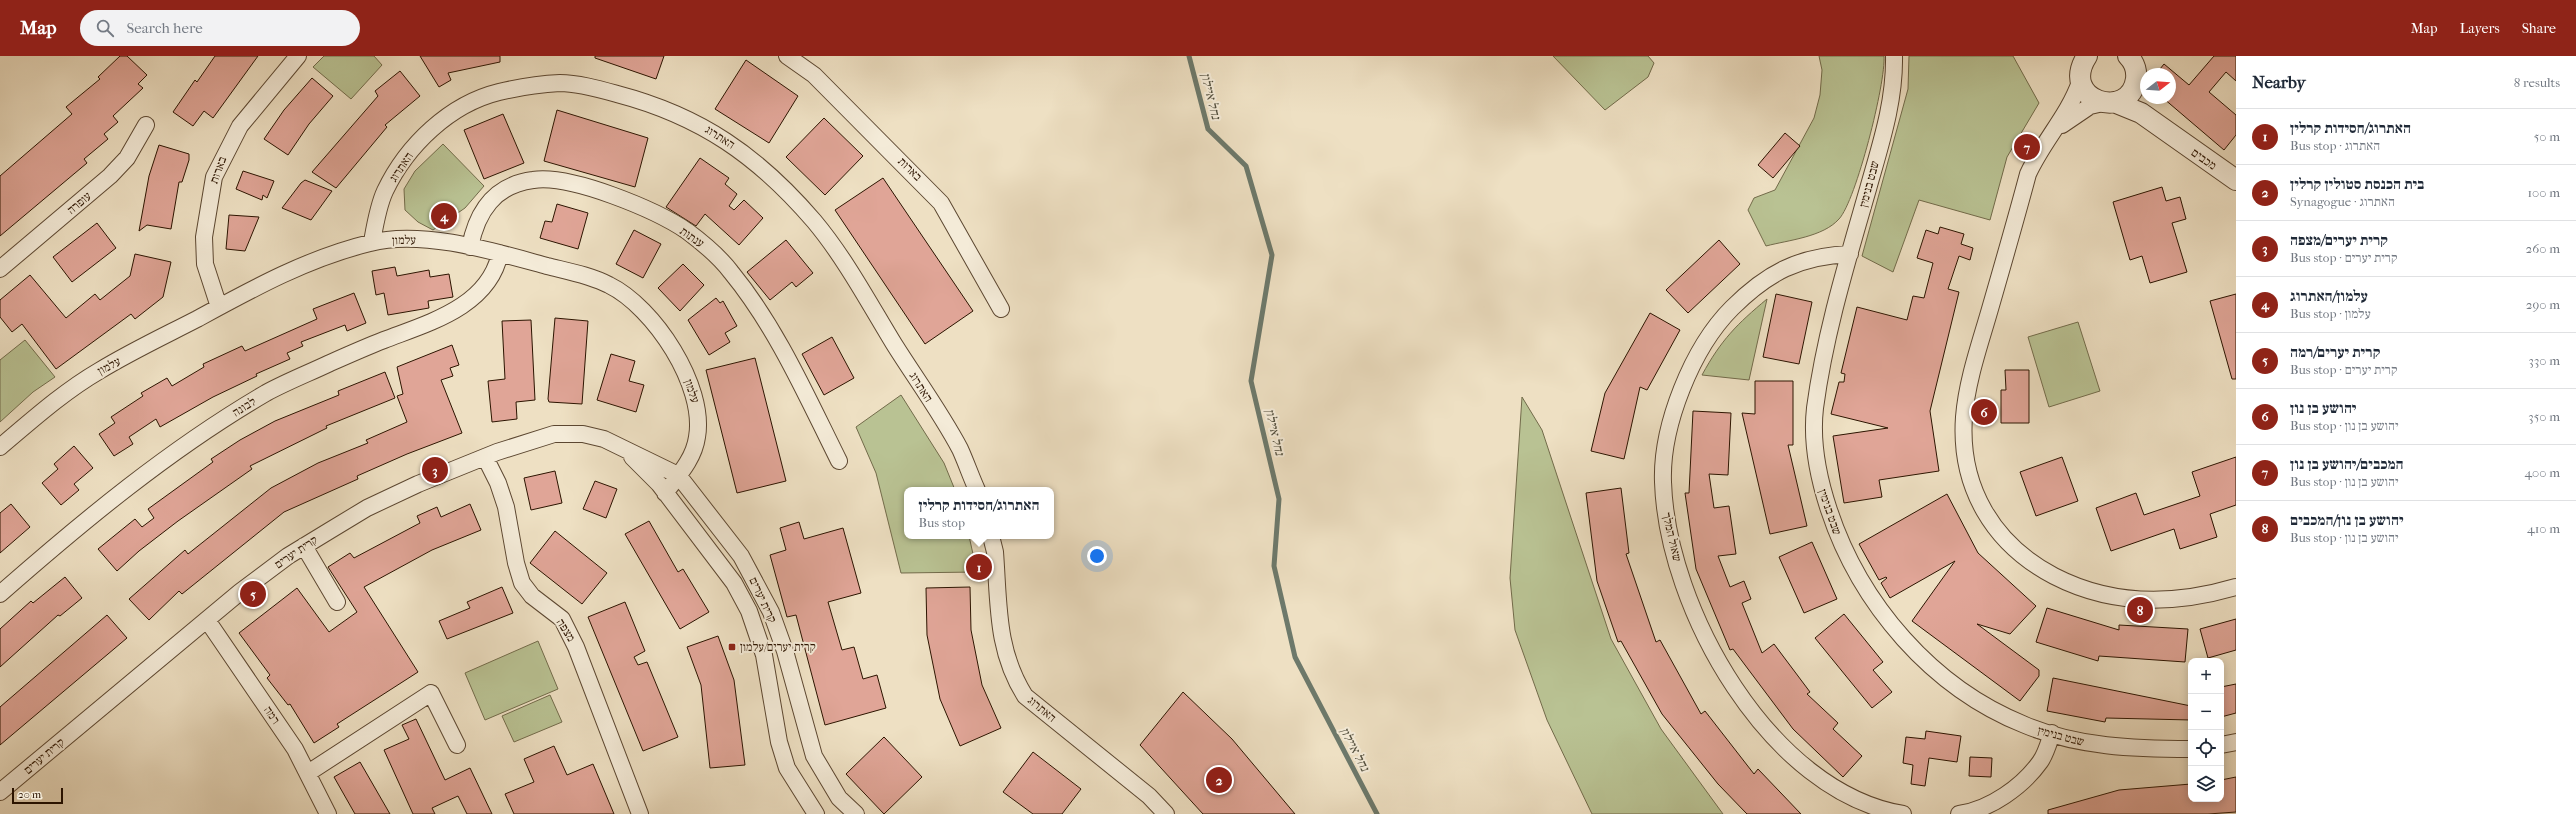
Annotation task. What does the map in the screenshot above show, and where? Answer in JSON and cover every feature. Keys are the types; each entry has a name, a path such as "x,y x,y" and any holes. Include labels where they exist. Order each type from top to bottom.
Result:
{"street":[{"name":"בארות","path":"219,307 205,264 204,237 214,177 240,126 298,56"},
{"name":"בארות","path":"787,56 814,75 941,203 1001,309"},
{"name":"שבט בנימין","path":"1894,56 1894,72 1887,120 1825,345 1815,412 1814,437 1822,488 1840,540 1870,598 1890,625 1921,656 1976,701 2028,727 2114,748 2188,749"},
{"path":"2056,129 2090,106 2109,103 2126,97 2131,91 2132,62"},
{"name":"מכבים","path":"2132,62 2148,107 2157,121 2173,136"},
{"path":"2082,64 2074,98 2056,129 2038,153 2028,174 1968,391 1964,445 1975,491 1984,512 1997,532 2015,551 2038,568 2088,590 2111,597 2148,600 2181,600 2236,587"},
{"name":"מכבים","path":"2082,64 2090,97 2141,113 2236,180"},
{"name":"האתרוג","path":"372,242 384,192 394,175 411,151 442,120 465,103 529,85 563,83 602,90 649,102 704,126 743,152 778,183 815,223 847,268 960,449 976,487"},
{"name":"עופרה","path":"0,269 110,176 127,158 146,125"},
{"name":"ענתות","path":"470,247 481,212 494,197 512,186 533,180 553,179 594,189 642,208 685,230 711,250 731,272 757,306 784,352 839,461"},
{"name":"עלמון","path":"0,447 50,406 98,371 261,283 308,264 372,242 408,238 500,253 610,285 640,309 669,344 694,392 699,414 697,437 692,455 666,493"},
{"name":"לבונה","path":"0,594 131,485 215,425 267,393 371,345 455,311 473,298 485,284 497,265 500,253"},
{"name":"שאול המלך","path":"1850,254 1831,255 1801,261 1779,270 1760,282 1720,319 1702,346 1674,410 1665,446 1664,489 1674,551 1693,607 1710,643 1744,700 1770,732 1799,761 1831,786 1860,802 1884,811 1903,814"},
{"name":"קרית יערים","path":"0,792 240,592 304,546 367,508 418,484 485,457 554,434 583,434 604,439 678,476 741,556 757,583 771,612 785,650 814,756 840,798 856,814"},
{"name":"קרית יערים","path":"623,449 642,465 666,493 734,583 749,611 764,655 779,742 787,768 816,814"},
{"name":"מצפה","path":"485,457 498,483 506,507 516,563 522,583 532,596 562,619 576,647 640,814"},
{"name":"האתרוג","path":"992,539 995,552 1004,651 1013,676 1025,696 1149,796 1166,814"},
{"path":"304,546 337,602"},
{"name":"רמה","path":"207,620 308,772 328,814"},
{"path":"308,772 431,693 457,745"},
{"path":"1959,814 1990,803 2013,790 2042,760 2052,733"},
{"path":"2224,744 2236,742"}],"green space":[{"path":"324,56 374,56 382,65 351,99 313,67"},
{"path":"1553,56 1648,56 1654,63 1648,77 1605,110"},
{"path":"1819,56 1884,56 1880,90 1869,140 1853,190 1846,208 1839,219 1824,230 1815,234 1766,246 1748,210 1754,198 1775,190 1814,118 1820,95 1822,70"},
{"path":"1909,56 2013,56 2039,103 2007,157 1990,220 1919,200 1893,272 1862,256 1908,89"},
{"path":"443,144 484,186 465,208 433,230 418,222 405,210 404,189 415,171"},
{"path":"1767,299 1749,380 1702,375 1730,333"},
{"path":"2078,322 2100,391 2049,407 2028,337"},
{"path":"25,340 55,377 33,392 0,422 0,360"},
{"path":"901,395 944,463 954,487 904,487 904,539 970,539 977,572 901,573 876,473 856,427"},
{"path":"1522,397 1542,430 1611,639 1661,729 1723,814 1592,814 1547,720 1515,630 1510,578"},
{"path":"538,641 558,689 485,720 465,673"},
{"path":"550,695 562,722 514,742 502,716"}],"building":[{"path":"120,56 127,56 147,75 138,84 143,88 113,116 118,122 104,134 108,139 84,159 87,163 0,236 0,176 72,114 66,107 100,79 98,77"},
{"path":"215,56 258,56 213,118 204,111 193,126 173,112 195,80 197,82"},
{"path":"420,56 500,56 500,62 448,73 451,80 439,87"},
{"path":"595,56 664,56 656,79 595,58"},
{"path":"2214,56 2236,56 2236,81 2226,72 2209,92 2236,115 2236,135 2224,150 2170,104 2176,104 2176,74 2189,85"},
{"path":"746,60 798,96 769,143 715,109"},
{"path":"2164,64 2169,68 2161,68"},
{"path":"400,71 420,96 385,125 387,127 336,188 312,172 378,96 375,91"},
{"path":"312,78 333,96 309,124 288,155 264,139 284,110"},
{"path":"557,110 648,138 635,187 544,161"},
{"path":"503,114 524,163 484,179 464,130"},
{"path":"824,118 863,156 825,195 786,157"},
{"path":"1785,133 1800,146 1773,178 1758,165"},
{"path":"159,145 189,154 189,160 182,182 179,182 171,229 147,225 139,231 149,176"},
{"path":"700,158 729,178 725,184 737,194 729,206 734,210 744,200 763,218 739,245 705,214 696,226 666,207"},
{"path":"243,171 274,181 267,198 263,195 262,200 236,189"},
{"path":"883,178 973,311 925,344 835,210"},
{"path":"305,180 332,191 311,220 282,208"},
{"path":"2162,187 2166,201 2180,197 2186,219 2172,223 2187,272 2150,283 2142,256 2130,260 2113,202"},
{"path":"557,204 588,213 578,249 540,238 545,221 552,222"},
{"path":"229,215 259,217 245,251 226,249"},
{"path":"97,223 116,248 72,282 53,257"},
{"path":"1940,227 1964,234 1961,244 1973,248 1970,260 1959,256 1948,289 1959,292 1930,411 1939,471 1879,480 1882,497 1844,503 1833,436 1888,428 1831,414 1839,382 1844,382 1845,374 1841,373 1857,307 1907,320 1913,296 1924,298 1933,263 1917,258 1926,230 1938,234"},
{"path":"634,230 661,244 643,278 616,264"},
{"path":"786,240 813,273 796,287 792,282 770,300 747,272"},
{"path":"1719,240 1740,264 1688,313 1666,290"},
{"path":"135,254 171,262 163,297 135,319 131,314 56,369 22,324 12,332 0,317 0,300 30,275 66,318 95,294 100,300 130,276"},
{"path":"683,264 704,285 680,311 658,288"},
{"path":"395,267 397,276 429,270 430,277 449,274 453,297 428,301 429,308 388,315 384,293 376,295 372,271"},
{"path":"354,293 366,323 347,331 345,325 301,342 303,346 287,353 290,359 256,374 257,376 213,397 160,427 156,419 129,437 133,444 114,456 99,434 115,423 111,417 143,396 141,393 167,378 172,386 204,367 203,364 242,346 245,351 317,319 313,309"},
{"path":"1776,294 1812,302 1799,364 1763,357"},
{"path":"2236,294 2236,379 2232,379 2210,301"},
{"path":"716,298 720,303 723,301 737,326 725,333 730,342 709,355 688,320"},
{"path":"1650,313 1680,330 1647,390 1640,387 1624,459 1591,451 1605,393"},
{"path":"555,318 588,321 582,404 549,402 548,399"},
{"path":"531,320 535,400 516,402 517,419 492,422 488,381 505,379 502,321"},
{"path":"832,337 854,378 824,395 802,354"},
{"path":"452,345 459,365 450,368 453,376 441,380 462,433 407,454 357,476 358,479 284,512 182,594 179,591 149,620 129,599 185,550 188,554 271,488 318,463 368,443 366,440 407,422 397,396 403,394 397,367"},
{"path":"611,354 635,361 629,381 644,385 636,412 597,400"},
{"path":"755,358 786,481 737,493 706,370"},
{"path":"2005,370 2029,370 2029,423 2001,423 2001,390 2006,390"},
{"path":"385,372 395,398 326,426 327,428 250,466 252,469 178,521 139,551 117,571 98,549 135,519 142,527 154,518 148,509 213,462 211,459 240,440 275,421 339,395 338,391"},
{"path":"1755,381 1793,381 1793,445 1788,445 1807,526 1770,534 1742,413 1755,414"},
{"path":"1693,411 1731,413 1728,475 1709,474 1714,508 1729,506 1736,554 1718,556 1730,587 1744,581 1751,599 1742,603 1762,653 1774,644 1810,692 1807,694 1838,723 1833,729 1862,756 1843,777 1793,729 1733,649 1730,650 1696,569 1685,493 1689,493"},
{"path":"74,446 93,468 74,484 79,490 61,505 42,483 58,469 54,464"},
{"path":"2062,457 2078,501 2036,516 2020,472"},
{"path":"2236,457 2236,505 2210,514 2217,537 2180,549 2174,529 2111,551 2096,508 2136,493 2144,515 2200,496 2192,472"},
{"path":"555,471 562,503 531,510 524,478"},
{"path":"595,481 617,489 606,518 583,509"},
{"path":"1621,488 1629,553 1626,554 1656,642 1660,640 1701,714 1705,711 1754,774 1758,769 1801,814 1747,814 1718,784 1662,714 1621,641 1618,642 1597,581 1586,493"},
{"path":"1947,494 1978,553 2036,606 2010,634 1977,624 2039,670 2039,676 2020,701 1912,621 1955,561 1890,598 1881,583 1887,578 1886,577 1879,580 1859,544"},
{"path":"11,504 30,527 0,553 0,513"},
{"path":"470,504 481,530 432,550 364,587 418,672 337,724 339,727 314,743 290,704 288,705 267,678 270,675 239,633 297,588 329,632 357,612 328,567 350,553 354,558 420,523 417,516 437,507 441,517"},
{"path":"649,521 678,572 683,569 709,612 680,629 625,534"},
{"path":"799,522 804,539 843,528 861,593 828,602 842,650 854,647 863,679 877,675 886,708 825,725 796,615 787,617 770,555 786,550 780,528"},
{"path":"555,531 607,573 582,604 530,563"},
{"path":"1812,542 1837,599 1804,613 1779,557"},
{"path":"65,577 82,598 60,616 58,615 0,667 0,629 31,601 33,603"},
{"path":"502,587 513,613 447,639 439,621 470,608 467,602"},
{"path":"970,587 971,630 982,685 1001,728 960,746 940,699 927,635 926,588"},
{"path":"625,602 645,651 634,657 638,665 647,662 678,737 643,751 588,617"},
{"path":"2047,608 2119,630 2119,625 2188,629 2185,662 2099,656 2098,661 2036,642"},
{"path":"1844,614 1883,662 1873,670 1892,692 1872,708 1815,638"},
{"path":"107,615 127,638 0,745 0,707"},
{"path":"2236,619 2236,650 2208,658 2200,629"},
{"path":"718,636 734,680 745,765 710,768 701,685 687,647"},
{"path":"2053,678 2188,705 2188,720 2106,718 2105,722 2047,711"},
{"path":"2236,684 2236,713 2224,716 2224,694 2224,686"},
{"path":"1183,692 1232,739 1295,814 1203,814 1140,745"},
{"path":"416,719 445,780 470,768 492,814 467,814 458,796 432,808 435,814 413,814 384,750 409,739 402,725"},
{"path":"1926,731 1961,736 1957,762 1929,758 1925,786 1911,784 1913,765 1903,763 1906,737 1925,739"},
{"path":"884,737 922,777 884,814 846,774"},
{"path":"554,746 567,775 593,764 614,814 514,814 505,794 534,782 524,759"},
{"path":"1033,752 1081,789 1062,814 1033,814 1003,792"},
{"path":"1970,757 1992,758 1991,777 1969,776"},
{"path":"360,762 390,814 355,814 334,777"},
{"path":"2236,777 2236,812 2208,814 2048,814 2048,810 2119,790 2188,784 2188,802 2224,802 2224,779"}],"waterway":[{"name":"נחל איילון","path":"1189,56 1208,129 1246,166 1272,255 1251,381 1279,499 1274,566 1295,657 1377,814"}],"place":[{"name":"המכבים/יהושע בן נון","path":"2027,147"},
{"name":"עלמון/האתרוג","path":"444,216"},
{"name":"יהושע בן נון","path":"1984,412"},
{"name":"קרית יערים/מצפה","path":"435,470"},
{"name":"האתרוג/חסידות קרלין","path":"979,567"},
{"name":"קרית יערים/רמה","path":"253,594"},
{"name":"יהושע בן נון/המכבים","path":"2140,610"},
{"name":"קרית יערים/עלמון","path":"732,647"},
{"name":"בית הכנסת סטולין קרלין","path":"1219,780"}]}
